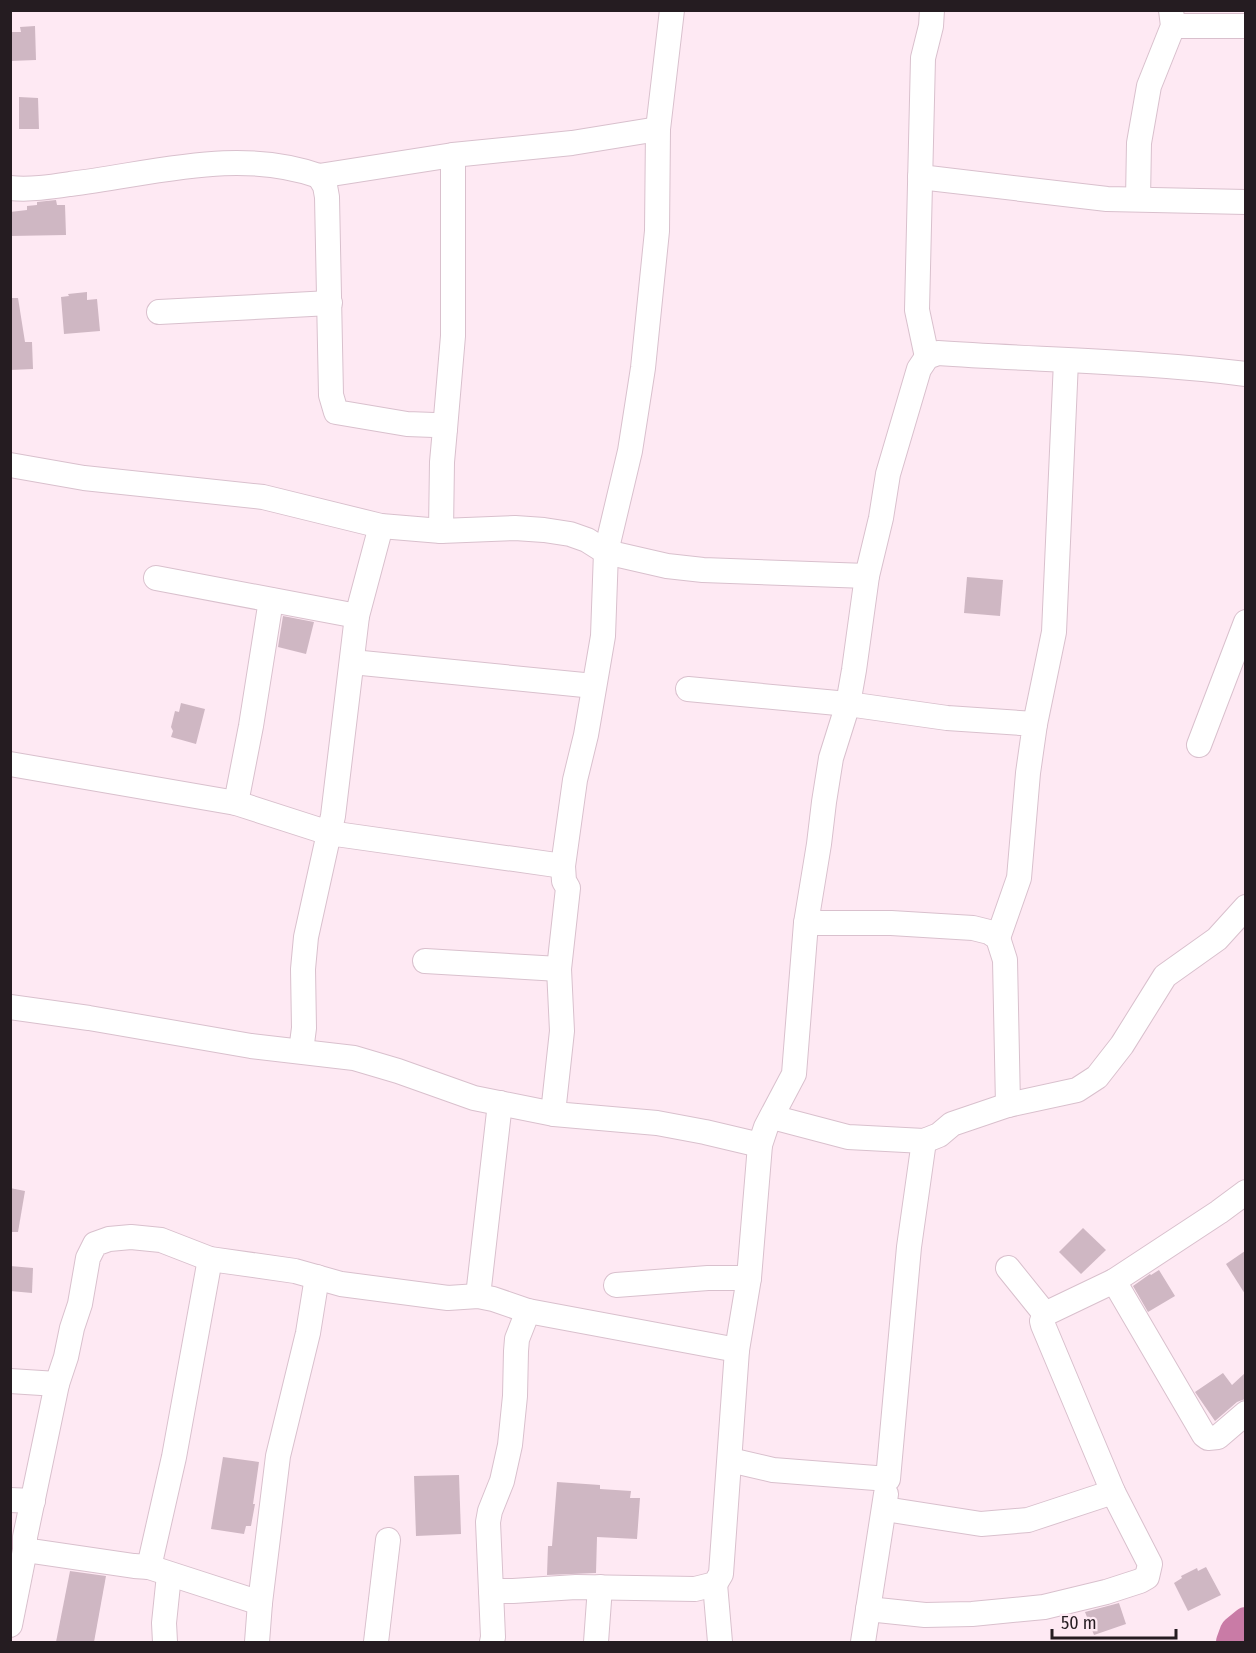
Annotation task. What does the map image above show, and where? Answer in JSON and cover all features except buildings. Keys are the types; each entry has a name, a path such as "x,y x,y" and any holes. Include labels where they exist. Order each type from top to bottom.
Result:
{"street":[{"path":"554,1114 562,1031 559,969 567,888 563,866 575,780 586,735 603,636 606,552 630,451 643,368 657,231 658,129 672,10"},
{"path":"927,357 917,310 923,58 931,26 932,10"},
{"path":"1138,199 1139,143 1149,86 1172,18 1245,26"},
{"path":"10,188 24,189 83,183 213,163 273,164 319,176 453,155 572,143 658,129"},
{"path":"441,531 442,462 453,336 453,155"},
{"path":"319,176 325,186 327,197 331,395 336,412 407,424 434,425 445,429"},
{"path":"920,177 1079,197 1171,202 1224,200 1245,202"},
{"path":"159,312 330,303"},
{"path":"720,1642 715,1584 721,1574 737,1350 748,1278 760,1145 766,1127 794,1074 806,923 831,758 848,704 867,576 881,518 888,474 919,369 927,357 938,353 1198,368 1245,374"},
{"path":"1008,1105 1005,960 998,938 1019,878 1028,773 1035,724 1054,632 1066,361"},
{"path":"10,465 84,477 263,497 381,526 441,531 515,528 544,530 570,534 587,540 606,552 667,566 703,570 867,576"},
{"path":"301,1051 304,1028 303,969 306,937 329,833 357,616 381,526"},
{"path":"156,578 357,616"},
{"path":"236,803 271,600"},
{"path":"1198,746 1245,622"},
{"path":"352,662 594,686"},
{"path":"688,689 848,704 947,718 1035,724"},
{"path":"10,764 236,803 329,833 563,866"},
{"path":"772,1117 848,1137 924,1141 939,1135 952,1124 1008,1105 1077,1089 1097,1077 1122,1045 1165,976 1217,939 1245,907"},
{"path":"806,923 891,923 973,928 989,932 998,938"},
{"path":"426,961 559,969"},
{"path":"10,1007 251,1046 354,1058 474,1098 554,1114 657,1123 760,1145"},
{"path":"478,1296 500,1103"},
{"path":"863,1642 885,1509 909,1247 924,1141"},
{"path":"868,1609 926,1615 972,1614 1044,1607 1106,1592 1147,1577 1150,1564 1113,1492 1042,1321 1045,1314 1114,1281 1219,1212 1245,1192"},
{"path":"10,1625 25,1550 22,1501 66,1357 80,1304 88,1258 95,1244 109,1239 131,1237 161,1240 210,1259 295,1271 341,1284 448,1298 478,1296 528,1311 737,1350"},
{"path":"165,1642 159,1571 174,1457 210,1259"},
{"path":"1008,1268 1045,1314"},
{"path":"257,1642 278,1456 308,1333 317,1278"},
{"path":"616,1285 708,1278 748,1278"},
{"path":"1114,1281 1204,1435 1208,1438 1218,1437 1245,1413"},
{"path":"492,1642 488,1522 502,1481 510,1445 517,1339 528,1311"},
{"path":"10,1381 57,1384"},
{"path":"730,1460 773,1470 888,1479"},
{"path":"885,1509 981,1524 1028,1520 1113,1492"},
{"path":"376,1642 388,1540"},
{"path":"25,1550 159,1571 260,1603"},
{"path":"491,1591 576,1587 695,1589 715,1584"},
{"path":"596,1642 600,1587"}],"waterway":[{"path":"1231,1642 1235,1631 1246,1622"}]}
